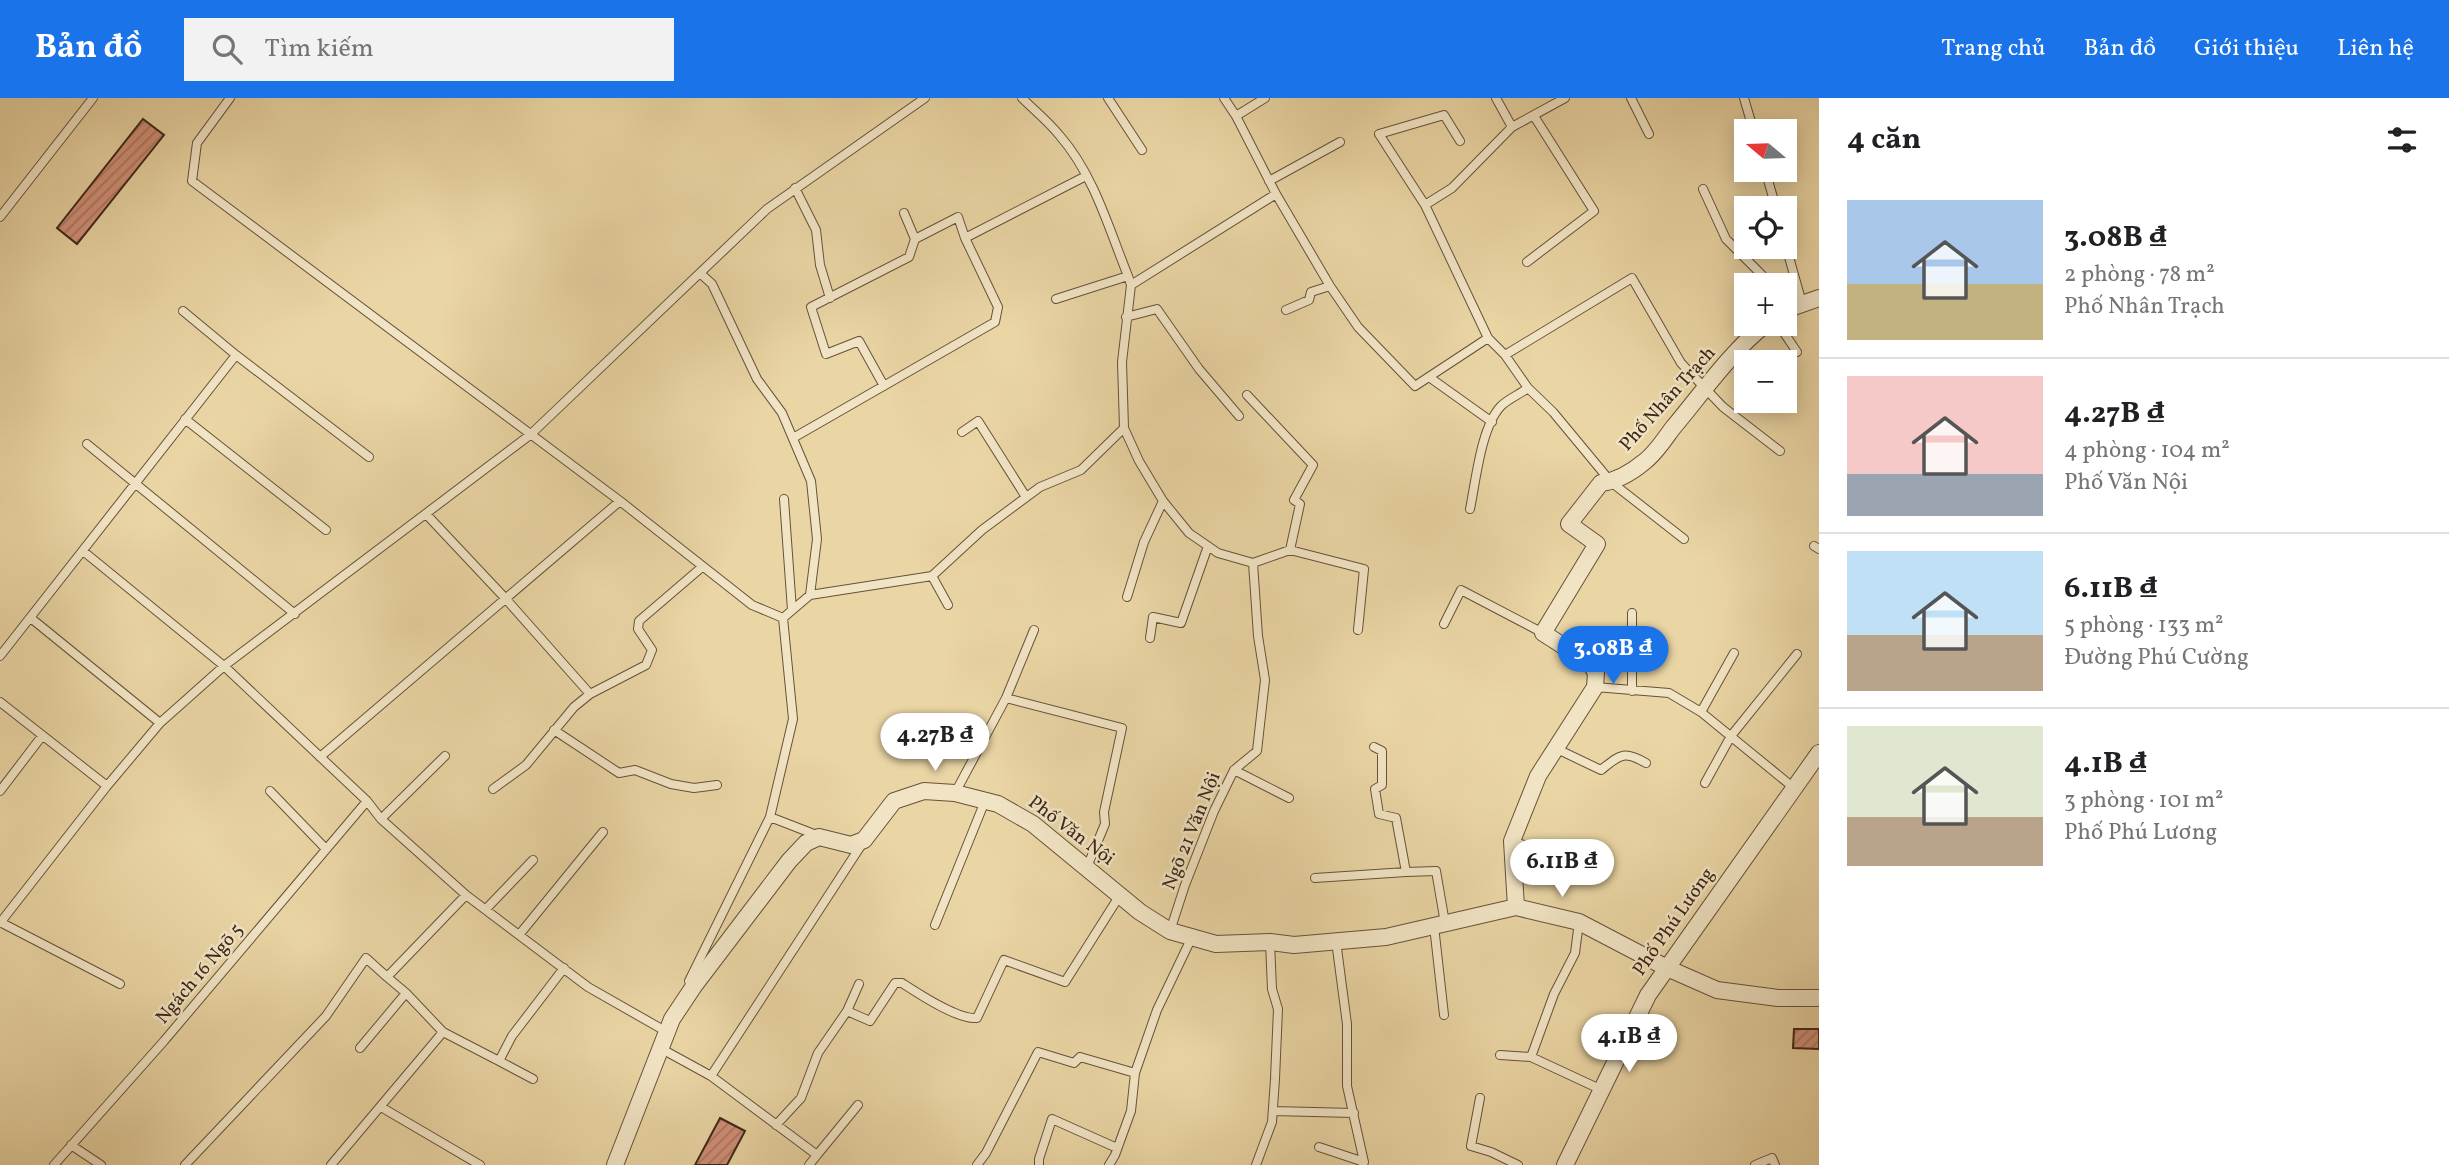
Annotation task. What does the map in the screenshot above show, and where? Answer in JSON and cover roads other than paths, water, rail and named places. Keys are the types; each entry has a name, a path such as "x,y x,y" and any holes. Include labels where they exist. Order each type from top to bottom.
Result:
{"street":[{"path":"1797,305 1819,298"},
{"name":"Phố Nhân Trạch","path":"1543,633 1597,544 1569,524 1601,483 1612,482 1646,461 1752,336"},
{"path":"1543,633 1590,663 1596,673 1595,687 1538,776 1512,841 1512,880 1516,906 1579,922 1667,968 1717,990 1778,998 1819,998"},
{"name":"Phố Phú Lương","path":"1565,1165 1648,995 1819,753"},
{"name":"Phố Văn Nội","path":"864,840 894,801 925,791 955,793 998,804 1033,824 1140,912 1170,931 1216,944 1270,942 1294,945 1386,937 1516,906"},
{"path":"615,1165 669,1026 694,986 789,861 806,843 820,837 851,845 864,840"}],"lane":[{"path":"0,217 93,98"},
{"path":"230,98 197,143 192,181 620,501 751,605 783,618"},
{"path":"120,984 0,922 160,723 224,666 530,435 766,209 925,98"},
{"path":"1021,98 1060,135 1093,187 1129,280 1122,362 1124,428 1139,461 1163,501 1189,533 1218,553 1253,564 1290,550 1364,569 1358,630"},
{"path":"1108,98 1142,149"},
{"path":"1224,98 1330,286 1358,327 1415,386 1488,338"},
{"path":"1236,116 1265,98"},
{"path":"1496,98 1512,127"},
{"path":"1425,205 1452,188 1512,127 1565,98"},
{"path":"1631,98 1649,134"},
{"path":"1744,98 1750,119"},
{"path":"1460,141 1444,115 1379,134 1425,205 1488,338 1505,355 1528,388 1553,412 1612,482 1684,539"},
{"path":"1527,262 1594,211 1534,116"},
{"path":"1269,181 1340,142"},
{"path":"965,238 1086,176"},
{"path":"795,188 817,230 820,265 830,298"},
{"path":"1703,189 1726,239 1760,273"},
{"path":"1056,299 1129,280 1276,194"},
{"path":"884,386 859,341 826,354 811,307 909,257 915,239 904,213"},
{"path":"793,438 995,321 998,307 965,238 958,217 915,239"},
{"path":"1790,259 1802,303"},
{"path":"700,273 712,285 757,379 782,413 811,481 817,539 810,594"},
{"path":"1505,355 1632,278 1681,363 1723,407 1780,451"},
{"path":"1286,310 1309,300 1311,292 1330,286"},
{"path":"1126,317 1157,309 1199,369 1239,415"},
{"path":"183,311 369,457"},
{"path":"0,656 32,619 236,355"},
{"path":"1429,377 1492,422"},
{"path":"1470,509 1481,459 1481,443 1500,407 1528,388"},
{"path":"1247,395 1313,465 1294,500 1300,504 1290,550"},
{"path":"185,419 326,530"},
{"path":"962,432 978,421 1026,498"},
{"path":"783,618 810,594 932,576 982,530 1040,487 1081,470 1124,428"},
{"path":"87,444 295,614"},
{"path":"785,499 792,610"},
{"path":"320,757 620,501"},
{"path":"1128,597 1144,542 1163,501"},
{"path":"426,514 590,694"},
{"path":"1150,638 1153,617 1181,623 1208,546"},
{"path":"83,551 224,666 367,801 381,819 467,895 588,986 669,1026 770,817 793,719 783,618"},
{"name":"Ngõ 21 Văn Nội","path":"1170,931 1209,823 1234,770 1257,751 1265,680 1258,636 1253,564"},
{"path":"493,789 526,765 574,707 590,694 646,665 652,650 638,629 639,621 702,567"},
{"path":"932,576 948,605"},
{"path":"1444,624 1461,590 1543,633"},
{"path":"1632,613 1632,691"},
{"path":"32,619 160,723"},
{"path":"955,793 1006,698 1034,630"},
{"path":"1701,712 1734,653"},
{"path":"1704,783 1731,736 1797,654"},
{"path":"1595,687 1669,693 1701,712 1794,788"},
{"path":"1006,698 1122,728 1104,812 1105,824 1087,867"},
{"path":"0,702 107,786"},
{"path":"554,730 619,773 635,770 671,784 694,788 717,785"},
{"path":"0,791 42,736"},
{"path":"1374,747 1382,751 1382,785 1375,789 1379,814 1396,818 1406,872"},
{"path":"1555,748 1601,770 1619,756 1631,755 1646,763"},
{"path":"381,819 445,756"},
{"path":"1234,770 1289,798"},
{"path":"270,791 326,849"},
{"name":"Ngách 16 Ngõ 5","path":"54,1165 164,1041 367,801"},
{"path":"935,925 985,801"},
{"path":"770,817 820,837"},
{"path":"519,935 603,832"},
{"path":"711,1076 864,840"},
{"path":"1512,841 1572,861"},
{"path":"486,909 533,860"},
{"path":"1315,878 1436,871 1444,1015"},
{"path":"387,977 467,895"},
{"path":"847,1011 870,1021 895,984 902,983 950,1010 972,1019 977,1018 1004,960 1065,982 1120,895"},
{"path":"1531,1057 1553,994 1575,953 1579,922"},
{"path":"1109,1165 1131,1111 1135,1073 1157,1010 1192,937"},
{"path":"1256,1165 1272,1122 1273,1111 1278,1009 1272,989 1270,942"},
{"path":"1336,942 1347,1024 1347,1086 1364,1163"},
{"path":"185,1165 326,1016 366,958 406,993 443,1032 533,1079"},
{"path":"499,1061 512,1036 564,968"},
{"path":"776,1125 801,1098 818,1053 847,1011 859,984"},
{"path":"360,1048 406,993"},
{"path":"331,1165 443,1032"},
{"path":"660,1048 711,1076 817,1155"},
{"path":"977,1165 986,1153 1038,1052 1074,1063 1080,1056 1135,1073"},
{"path":"1500,1055 1531,1057 1602,1090"},
{"path":"1480,1098 1471,1146 1518,1165"},
{"path":"809,1165 858,1105"},
{"path":"381,1107 480,1165"},
{"path":"1273,1111 1354,1113"},
{"path":"1039,1165 1052,1119 1117,1148"},
{"path":"71,1145 101,1165"},
{"path":"1320,1147 1364,1163"},
{"path":"1755,1165 1772,1158 1775,1165"}]}
